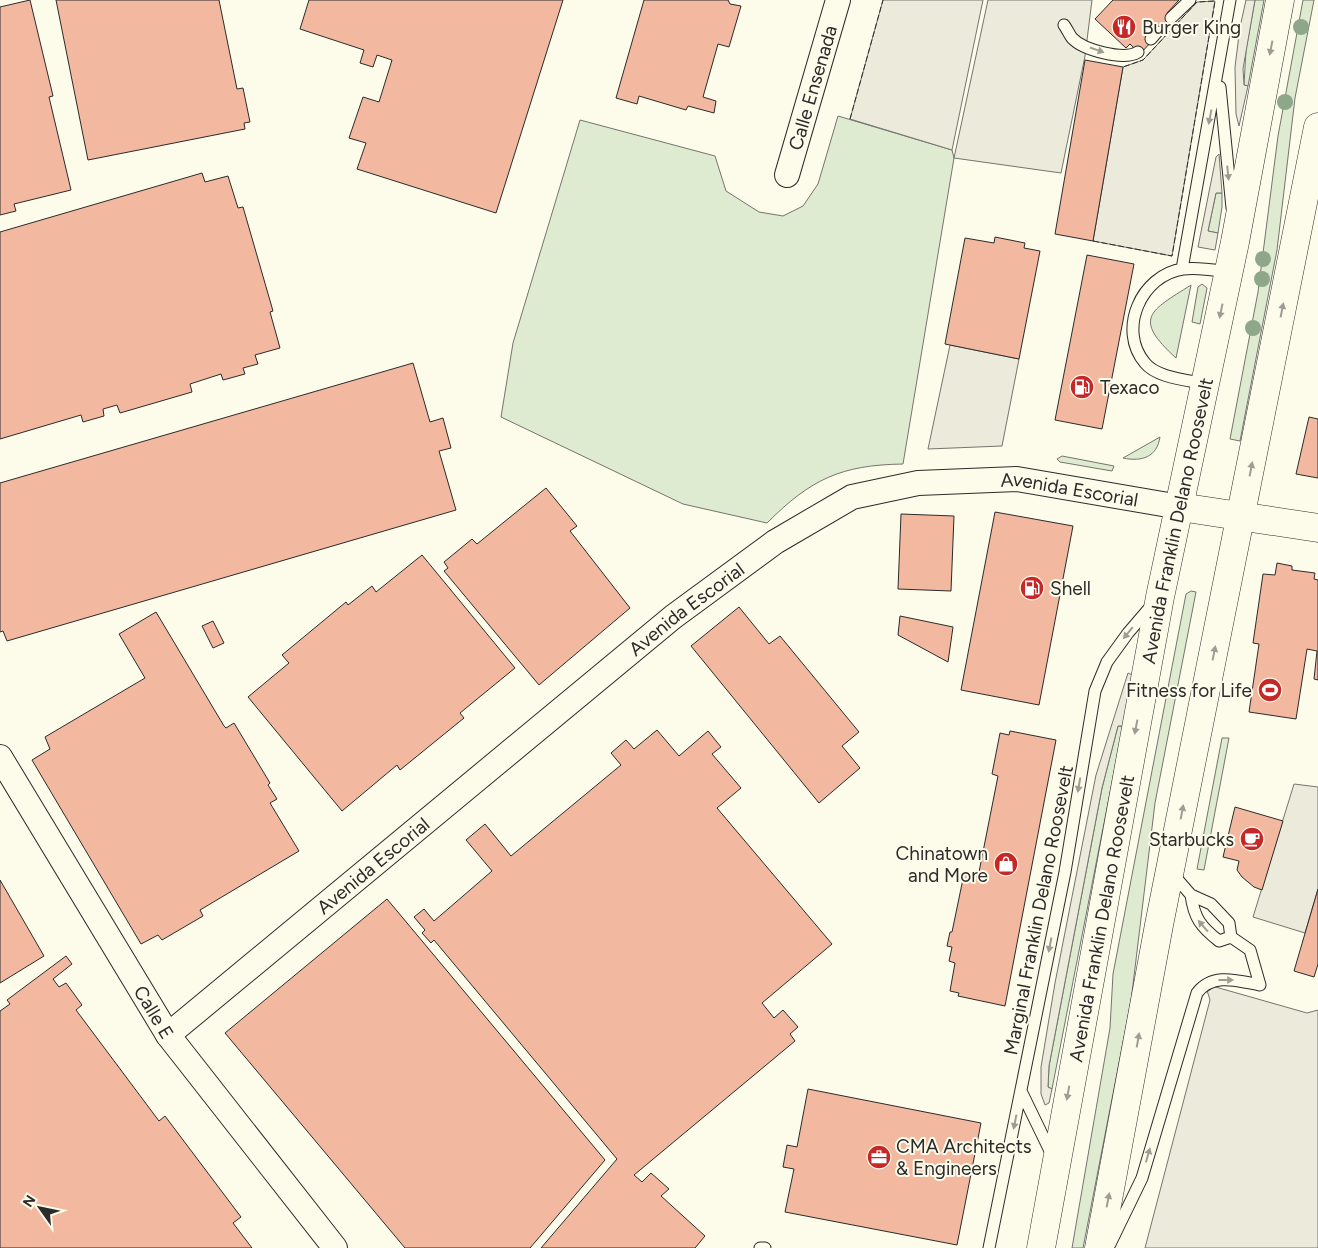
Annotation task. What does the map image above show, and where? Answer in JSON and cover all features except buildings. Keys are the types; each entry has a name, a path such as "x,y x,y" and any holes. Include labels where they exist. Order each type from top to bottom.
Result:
{"main road":[{"name":"Avenida Franklin Delano Roosevelt","path":"1040,1248 1160,597 1229,272 1280,0"},
{"path":"1099,1248 1170,871 1318,127"},
{"name":"Avenida Escorial","path":"1180,507 1318,528"}],"street":[{"name":"Calle Ensenada","path":"787,175 838,0"},
{"path":"1302,203 1318,170"},
{"name":"Avenida Escorial","path":"168,1035 673,617 775,542 852,497 918,483 1017,479 1180,507"},
{"name":"Calle E","path":"0,757 168,1035 335,1248"}],"lane":[{"path":"1171,18 1190,0"},
{"path":"1182,269 1230,0"},
{"path":"1064,25 1073,39 1086,46 1112,55 1128,55 1138,52"},
{"path":"1218,73 1235,242"},
{"path":"1206,384 1160,373 1145,364 1132,330 1136,310 1143,292 1161,278 1182,269 1229,272"},
{"name":"Marginal Franklin Delano Roosevelt","path":"989,1248 1065,872 1095,691 1107,662 1128,632 1160,597"},
{"path":"1170,871 1191,895 1211,904 1229,923 1231,938"},
{"path":"1108,1248 1142,1178 1196,993 1211,982 1222,979 1260,985 1250,950 1231,938 1219,941 1212,935 1193,914 1191,895"},
{"path":"1021,1091 1055,1162"},
{"path":"760,1248 765,1248"}],"green space":[{"path":"1255,0 1264,0 1248,86 1244,85 1246,50"},
{"path":"1303,0 1314,0 1295,98 1277,250 1240,441 1230,439 1258,292 1278,136"},
{"path":"838,116 952,150 954,158 903,464 862,467 828,477 798,495 767,523 683,504 501,417 513,343 580,120 715,156 726,191 759,212 783,216 803,206 818,184"},
{"path":"1216,193 1222,193 1218,233 1208,231"},
{"path":"1202,284 1207,288 1200,324 1192,322 1198,287"},
{"path":"1191,285 1176,358 1154,333 1151,324 1152,316 1165,302"},
{"path":"1160,437 1156,449 1148,457 1136,459 1123,458"},
{"path":"1062,456 1114,466 1112,471 1060,462 1057,459"},
{"path":"1191,591 1196,592 1155,803 1131,1001 1083,1248 1072,1248 1110,1028 1113,974 1186,594"},
{"path":"1118,726 1123,726 1052,1089 1048,1087 1049,1066 1102,788"},
{"path":"1222,738 1229,738 1204,870 1197,869"}],"shaded area":[{"path":"883,0 983,0 952,150 850,119"},
{"path":"988,0 1092,0 1085,56 1061,173 954,158"},
{"path":"1246,0 1255,0 1243,69 1244,85 1248,86 1239,126 1236,114 1235,67 1240,27"},
{"path":"1215,1 1172,256 1093,241 1123,67 1143,60 1197,2"},
{"path":"1219,154 1222,193 1216,193 1208,231 1218,233 1215,250 1198,247 1216,157"},
{"path":"950,345 1019,359 1002,446 928,449"},
{"path":"1128,673 1132,675 1123,726 1118,726 1102,788 1049,1066 1048,1087 1052,1089 1049,1103 1045,1105 1041,1094 1041,1067 1055,983 1096,775"},
{"path":"1294,784 1318,787 1318,889 1305,933 1253,917"},
{"path":"1205,984 1307,1013 1318,1010 1318,1248 1145,1248 1210,1000"}],"fence":[{"path":"850,119 883,0"},
{"path":"1093,241 1172,256 1215,1 1197,2 1143,60 1123,67"}],"place":[{"name":"Burger King","path":"1124,27"},
{"name":"Texaco","path":"1082,387"},
{"name":"Shell","path":"1032,588"},
{"name":"Fitness for Life","path":"1270,690"},
{"name":"Starbucks","path":"1252,839"},
{"name":"Chinatown and More","path":"1006,864"},
{"name":"CMA Architects & Engineers","path":"879,1157"}]}
